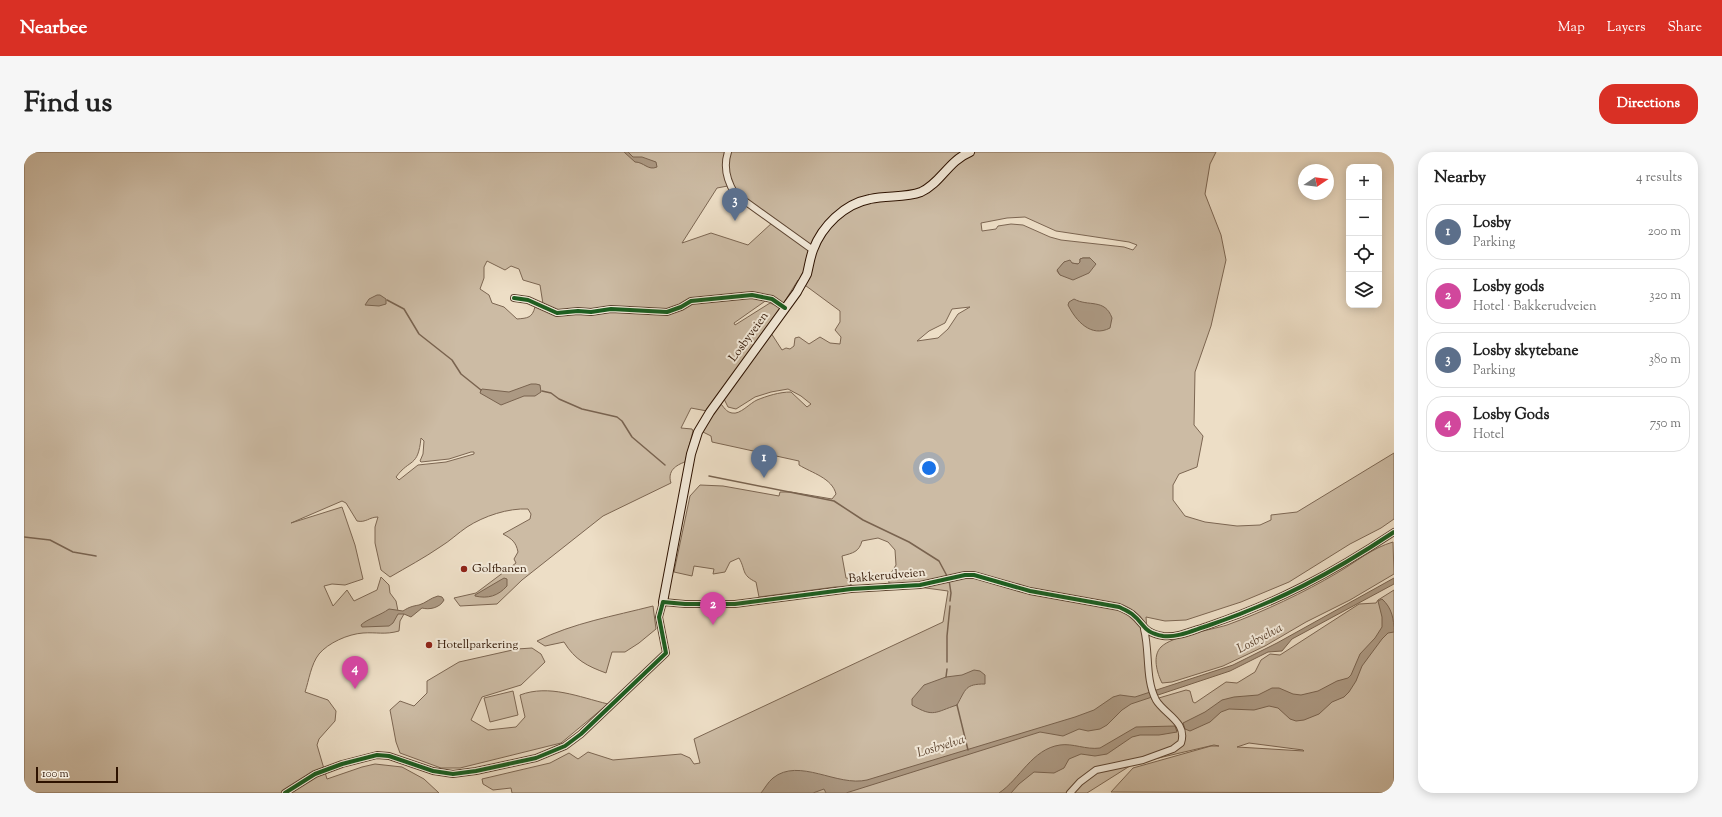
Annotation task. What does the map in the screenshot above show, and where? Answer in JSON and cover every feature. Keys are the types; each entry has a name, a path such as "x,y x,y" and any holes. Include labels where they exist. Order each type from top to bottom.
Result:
{"main road":[{"name":"Losbyveien","path":"663,602 691,454 698,432 710,412 796,292 806,274 813,250 823,231 839,214 870,199 909,195 920,192 934,184 951,164 970,152"}],"street":[{"path":"728,152 726,160 727,175 730,186 736,194 813,250"},
{"path":"514,298 528,300 557,312 591,312 611,309 667,312 682,307 691,301 752,295 772,299 785,308"},
{"path":"1070,793 1080,782 1096,770 1142,760 1173,749 1181,743 1182,734 1178,724 1160,705 1152,689 1144,630 1156,634 1171,636 1237,616 1268,604 1331,572 1394,532"},
{"name":"Bakkerudveien","path":"663,602 685,604 735,604 851,589 920,585 965,575 974,575 1030,591 1119,607 1131,613 1144,630"},
{"path":"285,793 315,774 342,764 377,755 389,756 438,772 464,773 536,758 565,746 596,721 666,653 659,616 663,602"}],"shaded area":[{"path":"24,152 1216,152 1210,164 1205,194 1221,235 1226,260 1211,326 1195,372 1194,425 1203,436 1197,467 1179,474 1173,485 1173,500 1185,516 1205,522 1237,526 1260,525 1271,520 1271,515 1297,512 1394,453 1394,519 1381,528 1350,544 1289,582 1241,602 1186,620 1165,621 1146,617 1152,700 1186,690 1190,691 1193,702 1195,703 1226,682 1237,683 1255,672 1261,660 1270,654 1280,655 1359,604 1376,603 1378,600 1394,590 1394,793 1111,792 1133,768 1211,746 1219,746 1214,745 1133,764 1087,793 512,793 511,788 493,790 483,784 482,779 550,763 569,753 578,759 588,752 613,760 681,754 690,758 694,764 700,763 694,739 943,622 948,591 889,583 888,578 896,565 895,550 888,542 878,538 862,541 859,548 855,552 842,556 846,578 852,579 853,583 847,587 835,587 759,597 756,582 748,577 744,572 739,558 730,562 725,572 713,574 714,569 694,566 692,576 674,572 690,496 700,485 723,486 779,496 780,492 791,492 832,499 836,494 834,488 826,480 799,465 799,461 712,442 711,436 701,431 720,403 728,412 735,413 742,411 754,402 769,396 778,393 791,392 807,407 811,404 801,396 788,389 755,397 736,409 728,407 724,399 771,333 782,350 786,348 790,349 794,346 795,338 799,337 809,344 820,337 830,343 840,344 841,337 835,330 840,322 840,311 798,280 783,304 771,297 734,323 735,325 770,303 780,307 779,311 707,411 691,408 681,428 692,429 693,431 685,462 678,465 671,472 671,483 603,516 522,580 497,604 460,606 454,598 476,593 516,563 514,559 518,552 515,543 503,534 530,519 531,514 528,509 504,511 481,519 467,527 428,555 390,577 381,570 375,543 375,527 378,517 357,521 346,503 342,501 291,523 342,507 355,545 363,579 345,585 332,584 324,586 333,606 347,590 354,601 377,590 381,577 389,585 390,593 396,601 398,611 404,614 400,621 399,631 385,633 363,633 345,637 323,650 314,662 305,692 328,700 336,711 335,721 319,739 317,745 327,779 375,764 402,767 424,779 439,793 24,793","holes":["733,185 735,194 773,222 748,245 711,233 682,243 717,188","1025,217 1056,231 1129,242 1137,245 1133,250 1124,247 1061,240 1050,237 1023,225 1011,224 998,226 996,229 982,231 981,223 1007,218","1090,258 1060,275 1057,271 1064,262 1078,264 1080,259","487,261 505,270 511,266 519,269 523,280 540,285 543,304 535,307 529,317 517,319 504,307 492,303 489,295 480,289 484,278 484,267","970,307 958,314 948,329 938,338 917,341 929,331 945,323 952,309","421,438 424,441 421,462 449,459 474,452 474,454 446,462 418,465 399,480 396,477 405,467 413,462 418,454","1249,743 1304,751 1237,747"]},
{"path":"624,152 628,152 633,157 642,157 656,162 657,167 651,168 635,162"},
{"path":"1090,258 1096,264 1089,273 1073,280 1060,275 1057,270 1064,262 1070,260 1072,263 1078,264 1080,259"},
{"path":"380,295 386,299 386,304 379,306 365,305 369,299"},
{"path":"1074,299 1085,303 1101,305 1105,308 1112,318 1110,328 1103,331 1097,331 1090,329 1080,322 1075,317 1068,305 1069,302"},
{"path":"531,384 540,385 541,392 535,396 524,396 501,405 480,393 482,389 509,392"},
{"path":"1393,542 1394,574 1350,600 1306,622 1265,646 1223,666 1172,682 1162,683 1158,674 1156,660 1158,651 1166,643 1182,637 1227,625 1269,608 1325,580 1371,552"},
{"path":"504,578 507,579 507,586 500,592 488,597 475,596 475,595"},
{"path":"1394,578 1394,584 1292,639 1282,651 1268,652 1230,671 1131,704 1122,710 1107,725 1100,729 1088,731 1079,729 1063,736 1040,732 846,793 826,793 824,789 813,793 761,793 773,778 783,772 794,770 806,771 843,780 867,780 1075,717 1094,710 1113,697 1120,695 1135,697 1233,665 1277,643"},
{"path":"438,596 442,597 444,600 437,607 428,609 422,608 411,617 404,614 398,614 393,623 389,626 362,627 361,625 389,609 403,611"},
{"path":"1382,599 1392,614 1394,632 1388,633 1382,639 1362,666 1356,681 1349,692 1344,697 1332,702 1319,714 1304,720 1296,721 1290,719 1278,708 1269,706 1254,710 1229,709 1221,712 1210,722 1190,731 1185,729 1183,723 1205,712 1222,700 1234,697 1258,695 1272,688 1279,688 1293,694 1301,695 1318,691 1337,681 1348,678 1351,675 1360,654 1375,638 1382,627 1382,617 1378,601"},
{"path":"653,606 656,629 625,652 612,652 606,673 582,662 564,642 545,646 537,641 565,629"},
{"path":"532,648 541,654 545,662 521,685 482,697 471,720 488,730 516,727 525,717 520,695 531,692 553,691 608,704 561,743 460,768 441,768 400,753 396,742 390,710 400,701 414,706 427,693 427,681 459,662 517,649"},
{"path":"974,670 980,671 985,675 985,684 973,685 967,688 957,705 939,712 930,713 912,705 912,699 924,685 946,677 962,675"},
{"path":"513,691 518,715 490,722 484,698"},
{"path":"1175,726 1177,732 1132,737 1107,754 1095,756 1081,754 1069,759 1064,768 1054,773 1034,772 1019,784 1011,793 999,793 1007,787 1034,758 1050,748 1060,745 1070,745 1100,748 1136,727"}],"waterway":[{"path":"387,300 404,309 419,334 452,360 461,374 481,390"},
{"path":"542,391 551,393 559,399 582,409 617,417 622,421 632,437 665,465"},
{"path":"709,476 834,501 863,520 909,542 939,561 947,576"},
{"path":"24,537 50,540 73,552 96,556"},
{"path":"949,580 951,593 950,601"},
{"path":"947,662 947,636 950,606"},
{"path":"946,677 947,669"},
{"name":"Losbyelva","path":"957,705 968,750"}],"cycle path":[{"path":"514,298 528,300 557,313 578,311 591,312 611,309 667,312 681,307 691,301 752,295 772,299 785,308"},
{"path":"285,793 315,774 342,764 377,755 389,756 433,771 453,774 476,771 536,758 565,746 581,734 666,653 659,617 663,602 685,604 735,604 851,589 920,585 965,575 974,575 1030,591 1119,607 1132,614 1145,628 1151,632 1163,636 1174,636 1233,617 1281,597 1349,561 1394,532"}],"place":[{"name":"Losby skytebane","path":"735,221"},
{"name":"Losby","path":"764,478"},
{"name":"Golfbanen","path":"464,569"},
{"name":"Losby gods","path":"713,625"},
{"name":"Hotellparkering","path":"429,645"},
{"name":"Losby Gods","path":"355,689"}]}
